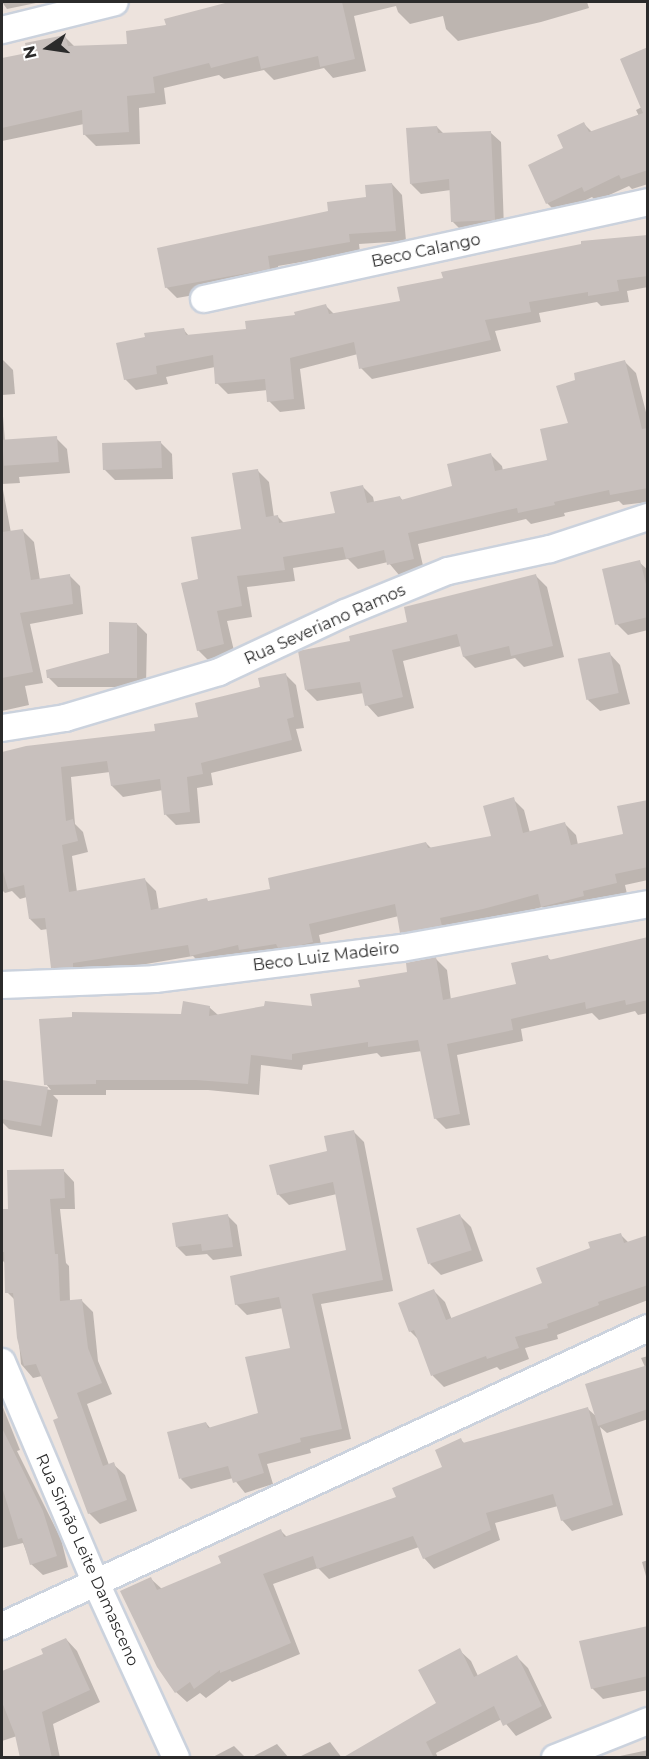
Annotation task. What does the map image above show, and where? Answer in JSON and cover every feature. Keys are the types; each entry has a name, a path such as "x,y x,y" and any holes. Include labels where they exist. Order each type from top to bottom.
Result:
{"street":[{"path":"2,30 115,2"},
{"name":"Beco Calango","path":"204,299 648,202"},
{"name":"Rua Severiano Ramos","path":"2,728 65,718 208,676 345,613 448,571 550,549 648,518"},
{"name":"Beco Luiz Madeiro","path":"2,985 155,979 378,951 648,903"},
{"path":"2,1626 648,1328"},
{"name":"Rua Simão Leite Damasceno","path":"2,1362 96,1583 176,1758"},
{"path":"555,1758 648,1721"}],"building":[{"path":"229,2 342,2 355,59 320,67 318,56 261,69 258,56 211,68 209,63 153,77 155,93 127,96 129,132 83,135 82,110 2,128 2,58 27,53 25,43 65,35 68,46 127,44 126,31 166,25 164,19"},
{"path":"648,47 648,170 621,179 619,175 584,192 582,187 546,204 528,165 563,148 557,135 584,122 589,132 643,113 620,59"},
{"path":"437,126 438,133 491,131 495,220 451,222 449,179 410,184 406,128"},
{"path":"392,183 396,231 349,234 350,242 268,256 270,269 165,288 157,248 328,211 327,202 366,197 365,185"},
{"path":"648,235 648,276 617,280 619,291 588,296 588,292 529,302 531,312 485,320 491,340 359,369 354,342 290,358 294,399 267,402 265,379 215,384 213,355 156,366 157,374 124,380 116,343 145,337 144,333 184,328 186,335 246,329 245,321 295,315 294,312 326,304 329,314 400,301 397,287 443,278 441,272 581,244 581,241"},
{"path":"625,360 642,429 648,428 648,488 610,495 609,490 554,502 555,505 518,513 517,508 408,533 414,559 387,565 384,550 346,559 343,547 283,557 285,570 237,576 242,606 217,611 224,644 197,651 181,583 198,579 191,537 241,529 232,473 258,469 266,517 278,515 279,523 335,513 330,492 363,485 367,503 400,496 401,500 452,486 447,464 491,453 495,471 547,460 540,429 568,423 556,386 575,380 574,373"},
{"path":"57,436 59,462 4,466 2,440"},
{"path":"161,441 162,468 103,470 102,443"},
{"path":"23,529 31,580 70,574 73,604 20,613 33,672 2,678 2,532"},
{"path":"640,560 648,592 648,617 615,625 602,569"},
{"path":"536,574 553,646 511,656 509,646 463,657 457,634 392,650 403,697 365,706 360,682 305,690 298,651 350,641 349,636 407,622 404,607"},
{"path":"109,622 137,623 137,678 47,678 46,670 109,653"},
{"path":"610,652 619,693 586,700 578,659"},
{"path":"286,673 294,717 287,719 292,740 201,763 203,774 187,777 190,812 164,815 160,779 111,786 107,761 61,767 66,821 73,819 78,841 62,845 69,892 145,878 151,910 207,898 208,901 270,889 268,878 426,842 428,848 491,836 483,806 514,797 523,833 565,822 571,845 623,834 617,806 648,800 648,867 615,874 617,883 583,891 584,896 541,907 538,894 440,918 442,926 400,933 395,904 309,924 313,942 297,946 278,948 276,944 239,950 238,945 190,956 188,945 73,963 73,967 51,968 45,918 29,919 24,885 8,889 2,868 2,752 26,746 155,731 154,724 198,717 195,703 260,687 258,678"},
{"path":"648,937 648,1000 626,1005 625,1000 586,1009 585,1002 511,1019 513,1030 447,1044 460,1114 434,1119 418,1040 368,1047 368,1042 292,1054 292,1060 251,1055 248,1084 196,1080 96,1080 96,1084 44,1085 39,1019 72,1017 72,1012 181,1014 183,1001 210,1006 209,1016 264,1006 265,1001 312,1006 310,994 360,987 358,980 407,972 406,963 436,957 443,1000 516,984 511,963 548,955 549,960"},
{"path":"2,1080 48,1087 41,1126 2,1119"},
{"path":"354,1130 383,1280 312,1294 342,1429 300,1438 301,1442 258,1454 264,1473 233,1483 228,1466 179,1479 167,1432 206,1422 208,1428 258,1413 245,1357 290,1348 279,1297 235,1305 230,1276 346,1250 333,1182 277,1195 269,1165 327,1151 324,1136"},
{"path":"64,1169 65,1198 50,1199 55,1254 58,1254 60,1301 82,1299 88,1348 102,1383 77,1393 103,1466 114,1462 127,1500 88,1514 53,1420 58,1418 36,1364 24,1366 17,1338 13,1293 5,1293 4,1252 2,1252 2,1209 8,1209 7,1170"},
{"path":"228,1214 233,1247 202,1251 201,1244 176,1247 172,1223"},
{"path":"460,1214 472,1250 428,1264 416,1228"},
{"path":"621,1233 624,1243 648,1235 648,1285 598,1302 599,1305 547,1324 548,1328 515,1337 519,1348 487,1359 486,1356 431,1376 414,1330 409,1332 398,1303 434,1289 446,1320 542,1283 536,1268 590,1248 588,1242"},
{"path":"648,1365 648,1409 598,1426 585,1384"},
{"path":"588,1407 613,1505 561,1521 553,1494 486,1513 491,1530 423,1559 413,1536 317,1569 313,1556 263,1574 291,1643 220,1673 220,1670 194,1689 190,1682 175,1693 157,1667 120,1591 151,1577 157,1590 221,1563 218,1556 281,1529 284,1537 396,1497 392,1488 442,1467 435,1450 461,1438 463,1443"},
{"path":"2,1428 43,1511 57,1556 30,1565 22,1538 18,1539 2,1487"},
{"path":"648,1626 648,1676 591,1689 579,1641"},
{"path":"66,1638 90,1690 42,1712 52,1758 20,1758 15,1735 2,1702 2,1671 43,1654 41,1649"},
{"path":"460,1648 474,1677 517,1655 542,1706 503,1726 494,1706 426,1742 434,1758 342,1758 436,1703 418,1670"}]}
